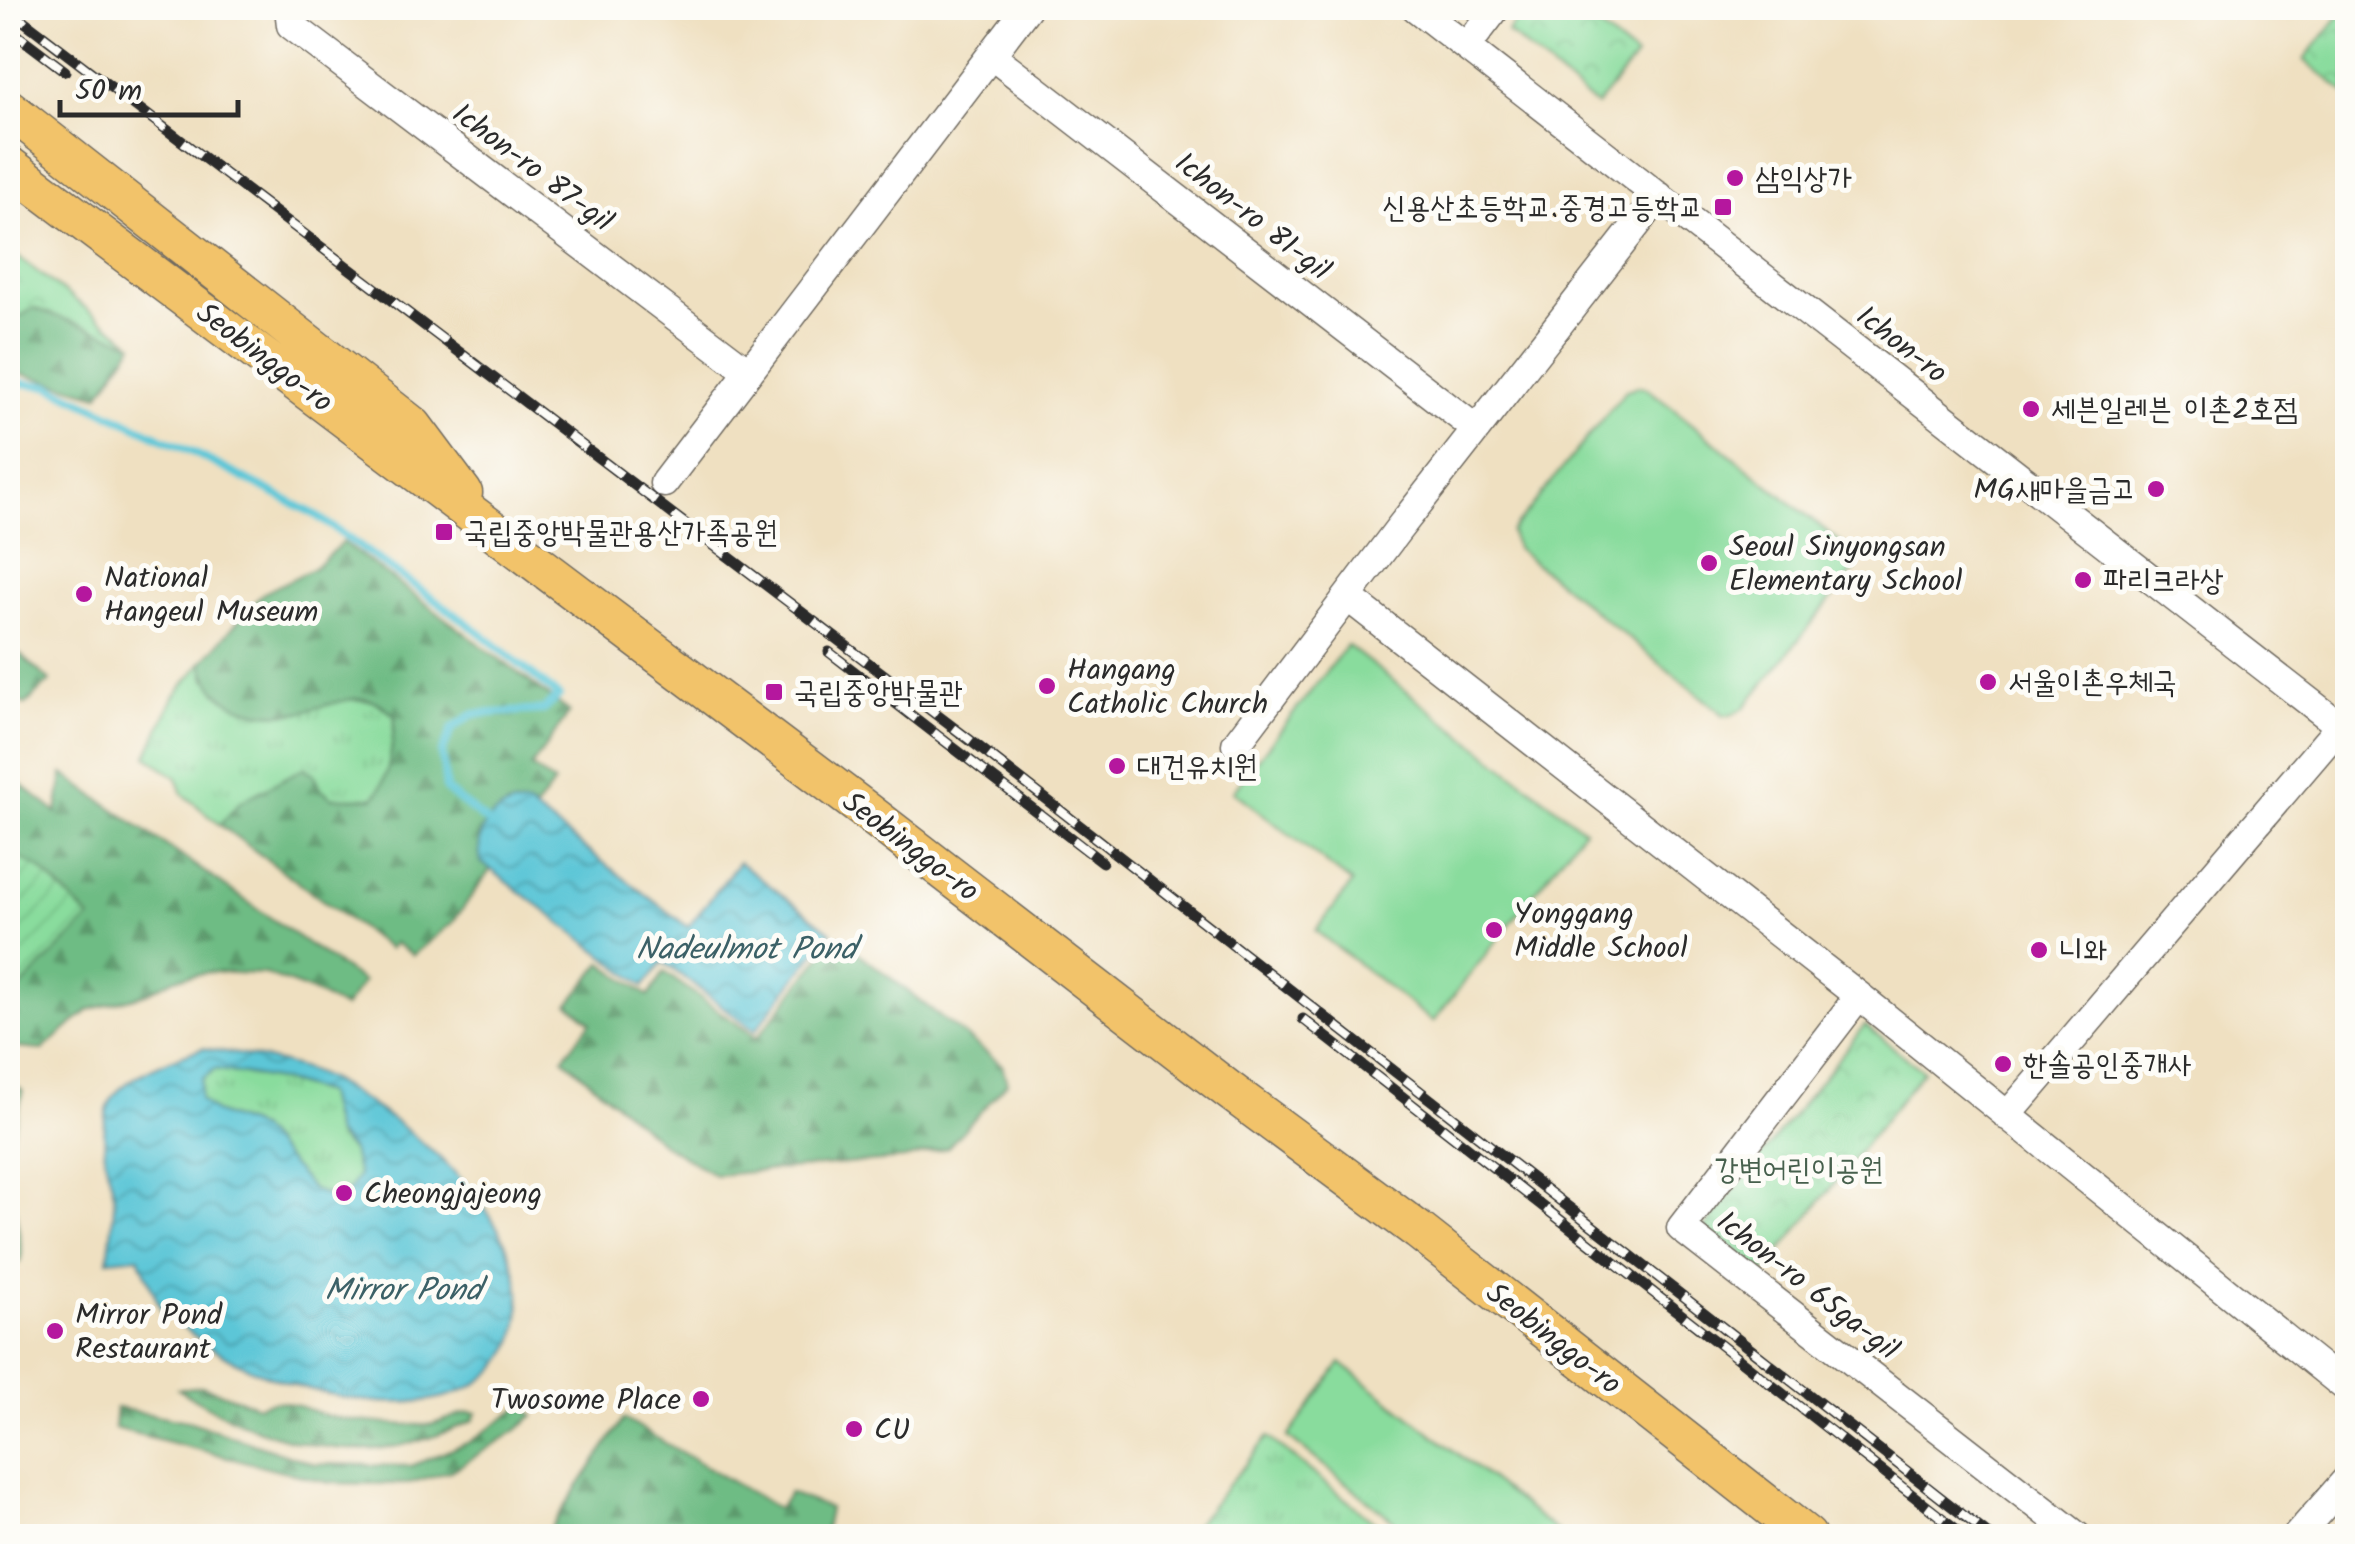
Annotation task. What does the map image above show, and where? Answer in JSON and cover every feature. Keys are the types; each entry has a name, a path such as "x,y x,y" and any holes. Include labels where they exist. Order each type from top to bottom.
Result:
{"main road":[{"path":"8,108 412,426 488,528"},
{"name":"Seobinggo-ro","path":"8,165 1419,1230 1807,1536"}],"street":[{"name":"Ichon-ro 87-gil","path":"288,8 292,25 749,372"},
{"path":"664,483 1027,8"},
{"name":"Ichon-ro","path":"1416,8 2344,729"},
{"path":"1466,47 1496,8"},
{"name":"Ichon-ro 81-gil","path":"991,55 1476,429"},
{"path":"1236,744 1658,196"},
{"path":"1348,598 1859,996 2348,1389"},
{"path":"2008,1116 2344,729"},
{"name":"Ichon-ro 65ga-gil","path":"1859,996 1681,1228 2077,1536"},
{"path":"2297,1536 2348,1478"}],"green space":[{"path":"1526,8 1575,8 1636,57 1596,106 1507,32"},
{"path":"2348,8 2347,94 2304,60"},
{"path":"8,250 134,344 99,395 18,373 8,374"},
{"path":"8,250 134,344 34,308 8,324"},
{"path":"1647,388 1845,546 1856,559 1856,568 1744,708 1731,715 1724,715 1516,548 1511,532 1626,390"},
{"path":"343,542 570,712 531,767 554,783 535,809 528,805 481,861 491,869 453,922 413,955 394,943 389,949 220,825 240,802 304,768 314,774 319,787 332,798 374,798 380,789 390,759 395,716 381,704 357,699 300,712 253,711 226,700 207,678 202,662 262,594 314,568"},
{"path":"8,644 50,681 25,705 8,693"},
{"path":"1347,645 1584,829 1433,1022 1316,931 1352,883 1233,791"},
{"path":"202,662 206,679 299,712 349,699 375,701 395,716 388,769 374,798 332,798 319,787 227,818 220,825 183,794 177,778 147,756 174,697"},
{"path":"8,774 57,813 63,774 363,982 344,1008 265,974 210,972 175,978 145,994 89,1010 42,1050 8,1047 8,991 15,993"},
{"path":"8,852 40,868 90,918 15,993 8,991"},
{"path":"837,936 1002,1065 1007,1083 947,1148 904,1159 715,1175 663,1144 563,1058 591,1022 569,1004 602,963 649,996 664,972 757,1038"},
{"name":"강변어린이공원","path":"1865,1025 1923,1071 1762,1275 1703,1229"},
{"path":"215,1069 326,1093 335,1133 356,1158 359,1168 354,1185 340,1194 313,1190 258,1128 214,1112 200,1100 202,1079"},
{"path":"8,1083 23,1092 12,1136 9,1173 22,1252 20,1262 8,1268"},
{"path":"1341,1363 1563,1536 1413,1536 1288,1437"},
{"path":"202,1386 258,1406 286,1403 366,1422 425,1425 477,1413 473,1421 413,1443 376,1449 323,1447 248,1425 178,1389"},
{"path":"521,1406 534,1415 517,1430 453,1470 406,1484 330,1483 114,1428 116,1408 188,1421 314,1464 411,1466 470,1442"},
{"path":"624,1419 779,1509 789,1493 829,1508 824,1536 545,1536"},
{"path":"1268,1437 1392,1536 1186,1536"}],"water":[{"name":"Nadeulmot Pond","path":"512,805 528,805 688,927 739,862 831,932 755,1031 663,962 644,986 481,862 484,826"},
{"name":"Mirror Pond","path":"203,1048 256,1057 326,1078 407,1130 466,1185 497,1227 517,1279 517,1329 494,1371 472,1386 444,1397 414,1402 370,1401 304,1388 242,1365 204,1343 171,1316 164,1317 139,1257 108,1260 114,1197 105,1152 104,1127 109,1103 130,1081","holes":["215,1069 326,1093 335,1134 352,1151 358,1176 348,1191 330,1197 313,1190 258,1128 214,1112 200,1099 202,1079"]}],"waterway":[{"path":"8,382 49,386 314,514 474,628 559,696 544,710 473,714 452,729 442,753 446,790 486,821"}],"railway":[{"path":"8,9 979,747 1990,1536"},
{"path":"8,28 65,71"},
{"path":"829,652 1102,862"},
{"path":"1303,1019 1965,1536"}],"place":[{"name":"삼익상가","path":"1735,178"},
{"name":"신용산초등학교.중경고등학교","path":"1723,207"},
{"name":"세븐일레븐 이촌2호점","path":"2031,409"},
{"name":"MG새마을금고","path":"2156,489"},
{"name":"국립중앙박물관용산가족공원","path":"444,532"},
{"name":"Seoul Sinyongsan Elementary School","path":"1709,563"},
{"name":"파리크라상","path":"2083,580"},
{"name":"National Hangeul Museum","path":"84,594"},
{"name":"서울이촌우체국","path":"1988,682"},
{"name":"Hangang Catholic Church","path":"1047,686"},
{"name":"국립중앙박물관","path":"774,692"},
{"name":"대건유치원","path":"1117,766"},
{"name":"Yonggang Middle School","path":"1494,930"},
{"name":"니와","path":"2039,950"},
{"name":"한솔공인중개사","path":"2003,1064"},
{"name":"Cheongjajeong","path":"344,1193"},
{"name":"Mirror Pond Restaurant","path":"55,1331"},
{"name":"Twosome Place","path":"701,1399"},
{"name":"CU","path":"854,1429"}]}
